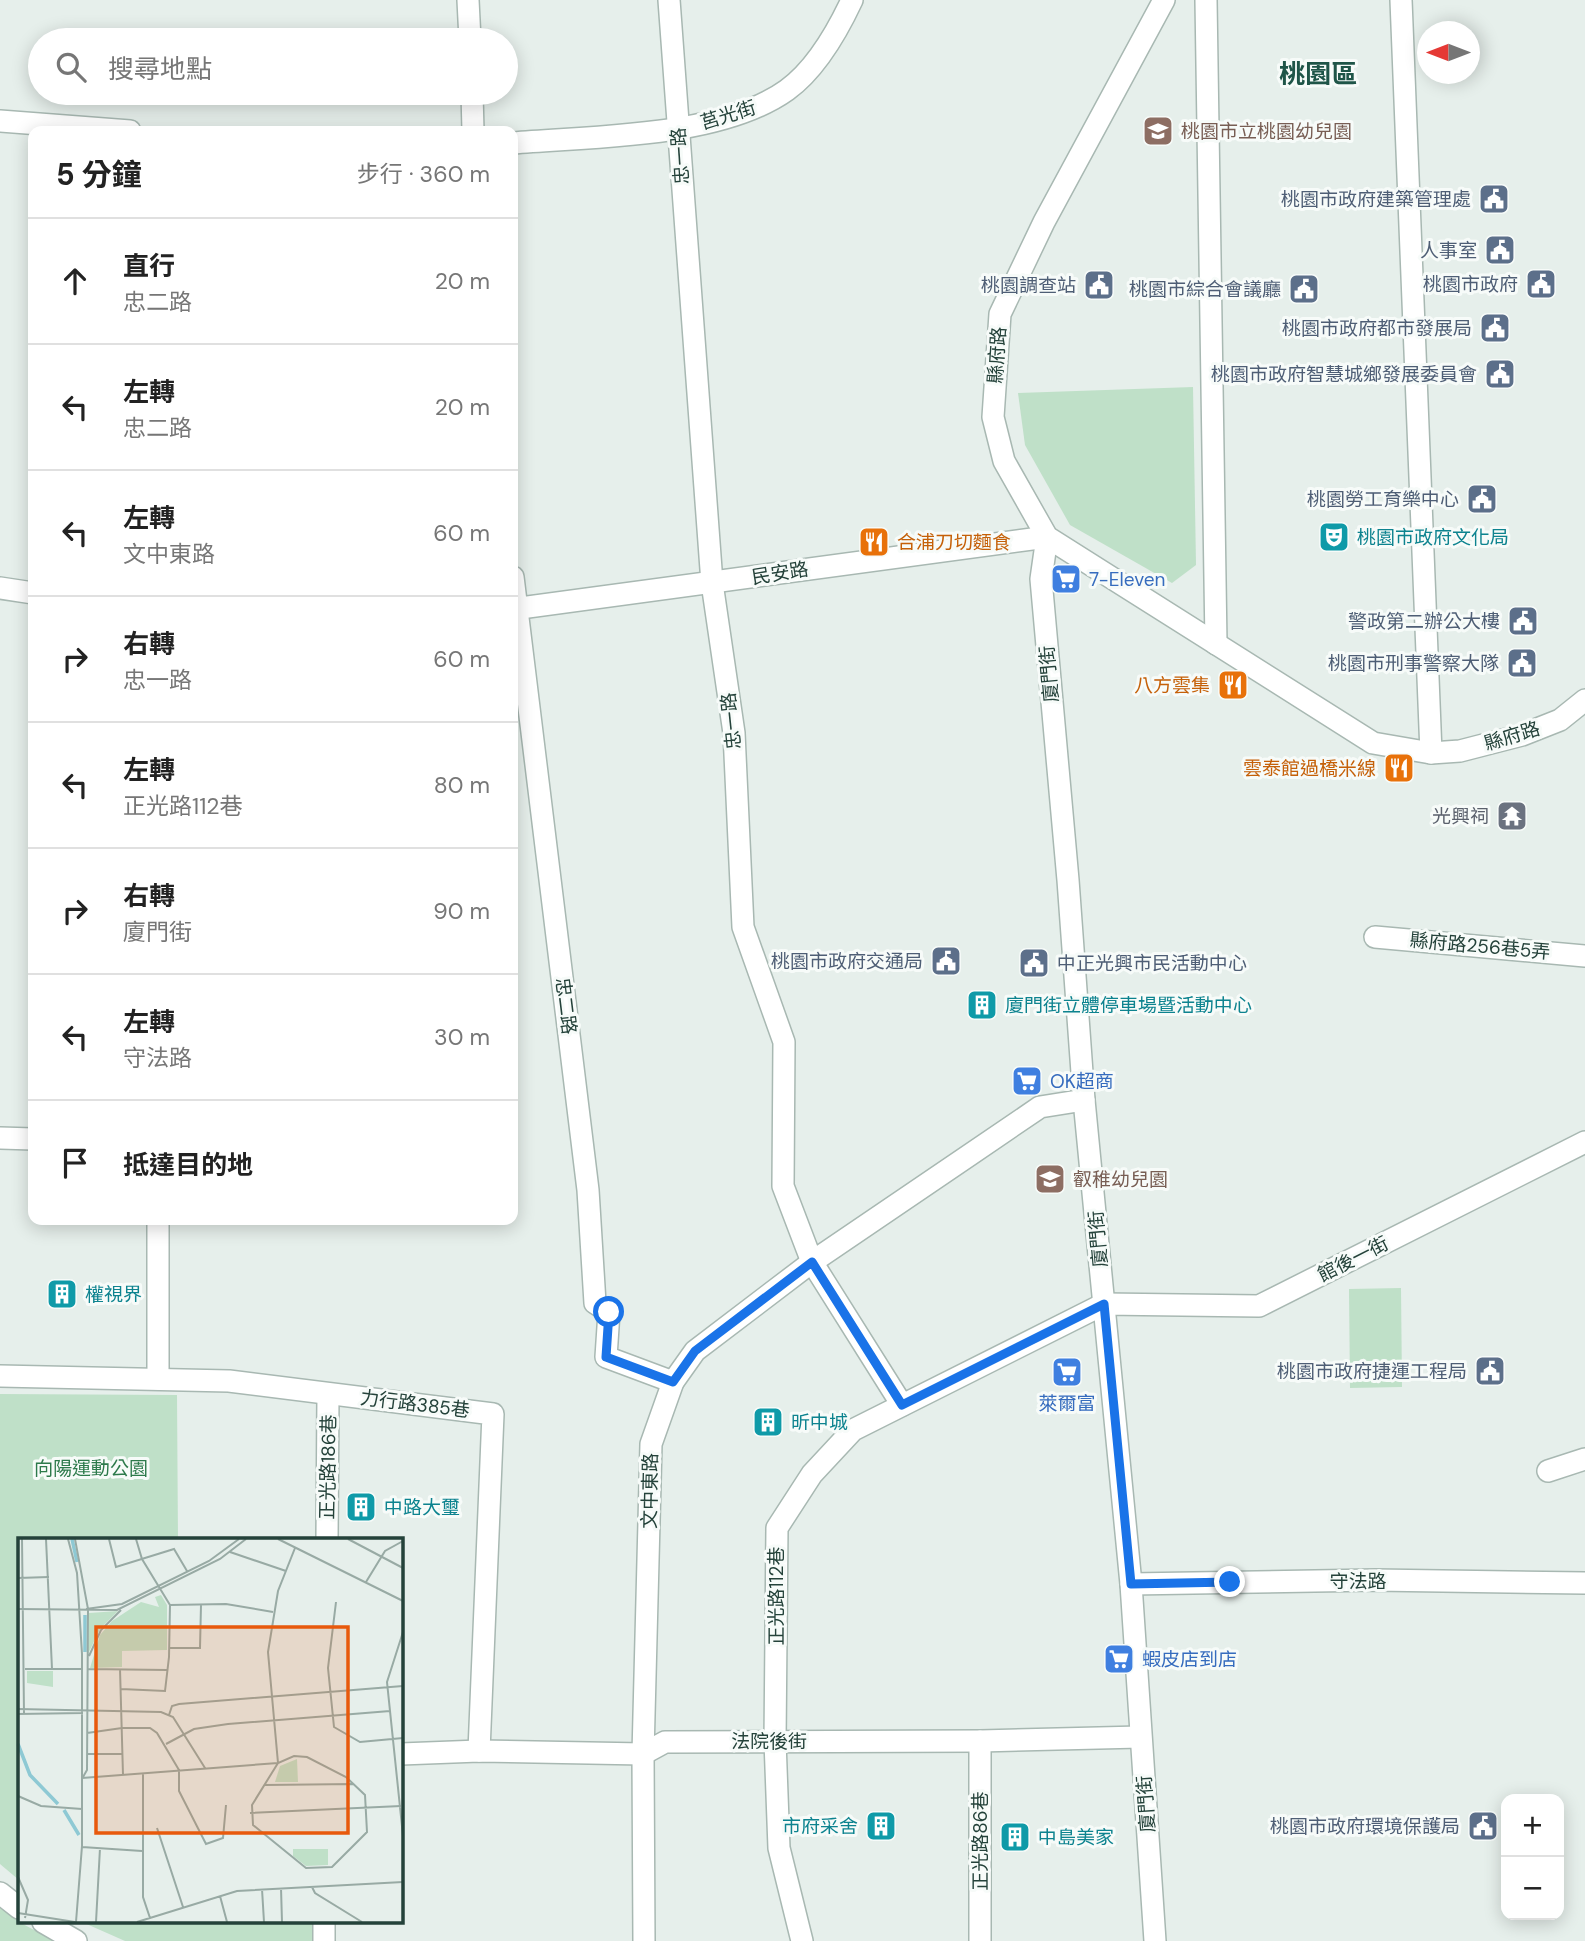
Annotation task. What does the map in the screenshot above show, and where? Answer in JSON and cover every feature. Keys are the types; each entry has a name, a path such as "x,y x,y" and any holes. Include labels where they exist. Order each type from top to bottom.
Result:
{"street":[{"path":"468,0 469,28"},
{"name":"忠一路","path":"669,0 712,583 734,733 743,928 783,1042 783,1186 812,1262 902,1405"},
{"name":"莒光街","path":"518,143 678,129 747,111 789,89 818,57 852,0"},
{"name":"縣府路","path":"1164,0 1044,222 1000,314 993,417 1004,461 1046,537 1373,743 1431,753 1460,751 1522,735 1560,720 1585,700"},
{"path":"1206,0 1216,644"},
{"path":"1401,0 1431,753"},
{"path":"472,105 473,126"},
{"path":"0,121 65,126"},
{"name":"民安路","path":"518,608 1046,537"},
{"name":"廈門街","path":"1046,537 1041,579 1068,880 1084,1101 1131,1584 1155,1941"},
{"path":"0,588 28,592"},
{"name":"忠二路","path":"518,640 587,1178 595,1303 609,1312 606,1357 673,1382"},
{"name":"縣府路256巷5弄","path":"1375,937 1585,956"},
{"name":"文中東路","path":"644,1941 643,1754 651,1444 673,1382 695,1351 812,1262 1040,1107 1084,1101"},
{"path":"0,1138 28,1139"},
{"name":"館後一街","path":"1104,1304 1259,1306 1585,1142"},
{"path":"158,1225 158,1380"},
{"name":"正光路112巷","path":"802,1941 779,1848 775,1741 777,1528 812,1474 853,1430 1104,1304"},
{"name":"力行路385巷","path":"0,1376 229,1381 493,1414 480,1751"},
{"name":"正光路186巷","path":"327,1538 328,1394"},
{"path":"1548,1471 1585,1459"},
{"name":"守法路","path":"1131,1584 1375,1580 1585,1583"},
{"name":"法院後街","path":"402,1754 480,1751 643,1754 665,1742 980,1741 1140,1737"},
{"name":"正光路86巷","path":"980,1741 980,1941"},
{"path":"0,1893 18,1907"},
{"path":"46,1924 76,1941"}],"green space":[{"path":"1193,387 1196,565 1172,583 1070,525 1025,445 1018,393"},
{"path":"1401,1288 1402,1387 1350,1388 1349,1289"},
{"name":"向陽運動公園","path":"0,1394 177,1395 178,1538 18,1538 18,1879 0,1864"},
{"path":"0,1905 18,1924 55,1941 0,1941"},
{"path":"87,1924 315,1924 315,1941 125,1941"}],"place":[{"name":"桃園市立桃園幼兒園","path":"1158,131"},
{"name":"桃園市政府建築管理處","path":"1494,199"},
{"name":"人事室","path":"1500,250"},
{"name":"桃園市政府","path":"1541,284"},
{"name":"桃園調查站","path":"1099,285"},
{"name":"桃園市綜合會議廳","path":"1304,289"},
{"name":"桃園市政府都市發展局","path":"1495,328"},
{"name":"桃園市政府智慧城鄉發展委員會","path":"1500,374"},
{"name":"桃園勞工育樂中心","path":"1482,499"},
{"name":"桃園市政府文化局","path":"1334,537"},
{"name":"合浦刀切麵食","path":"874,542"},
{"name":"7-Eleven","path":"1066,579"},
{"name":"警政第二辦公大樓","path":"1523,621"},
{"name":"桃園市刑事警察大隊","path":"1522,663"},
{"name":"八方雲集","path":"1233,685"},
{"name":"雲泰館過橋米線","path":"1399,768"},
{"name":"光興祠","path":"1512,816"},
{"name":"桃園市政府交通局","path":"946,961"},
{"name":"中正光興市民活動中心","path":"1034,963"},
{"name":"廈門街立體停車場暨活動中心","path":"982,1005"},
{"name":"OK超商","path":"1027,1081"},
{"name":"叡稚幼兒園","path":"1050,1179"},
{"name":"權視界","path":"62,1294"},
{"name":"桃園市政府捷運工程局","path":"1490,1371"},
{"name":"萊爾富","path":"1067,1372"},
{"name":"昕中城","path":"768,1422"},
{"name":"中路大璽","path":"361,1507"},
{"name":"蝦皮店到店","path":"1119,1659"},
{"name":"市府采舍","path":"881,1826"},
{"name":"桃園市政府環境保護局","path":"1483,1826"},
{"name":"中島美家","path":"1015,1837"}],"district":[{"name":"桃園區","path":"1318,74"}],"route":[{"path":"609,1312 606,1357 673,1382 695,1351 812,1262 902,1405 1104,1304 1131,1584 1230,1582"}]}
